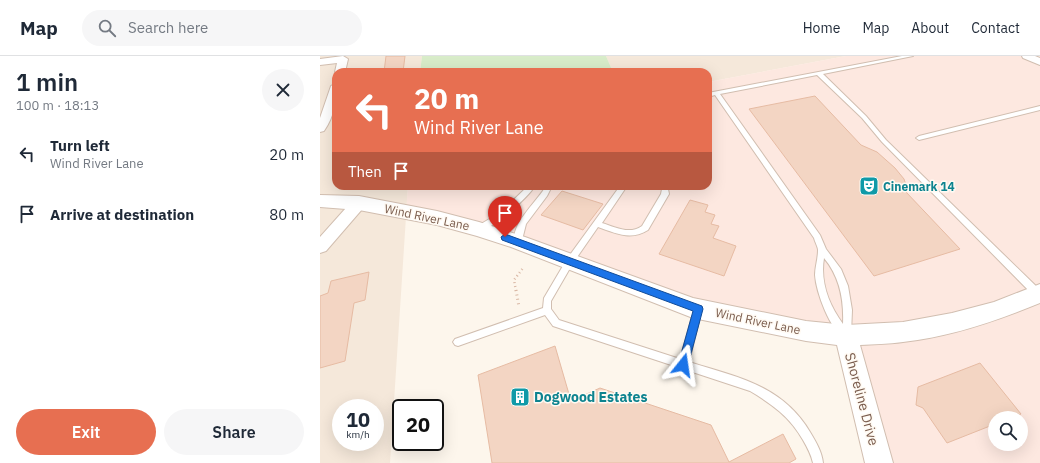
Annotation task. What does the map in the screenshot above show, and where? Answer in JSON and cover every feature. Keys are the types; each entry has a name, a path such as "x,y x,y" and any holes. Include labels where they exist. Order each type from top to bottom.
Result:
{"street":[{"path":"1027,56 1040,62"},
{"path":"320,62 343,59 341,68"},
{"path":"320,128 332,98"},
{"name":"Wind River Lane","path":"320,201 359,203 437,218 479,228 698,309 806,331 846,335 903,332 952,323 1040,294"},
{"path":"320,247 359,203"},
{"name":"Shoreline Drive","path":"846,335 879,463"}],"lane":[{"path":"712,95 910,56"},
{"path":"819,74 864,117 884,141 1040,294"},
{"path":"717,94 817,237 822,250 833,262 843,287 848,318 846,335"},
{"path":"919,138 1040,108"},
{"path":"479,228 504,214 528,190"},
{"path":"518,242 519,229 524,218 547,190"},
{"path":"621,190 570,262 547,301 546,310 556,323 752,388 772,399 792,414 817,455 818,463"},
{"path":"597,224 628,233 635,234 641,232 645,228 665,194 665,190"},
{"path":"822,250 819,265 819,276 824,300 830,313 846,335"},
{"path":"683,365 698,309"},
{"path":"458,342 546,310"}],"path":[{"path":"519,307 514,280 523,268"}],"shaded area":[{"path":"320,56 422,56 420,68 332,68 332,190 408,190 394,399 392,399 390,463 320,463"},
{"path":"606,56 846,56 712,81 712,68 611,68"},
{"path":"846,56 1040,56 1040,463 879,463 845,335 693,308 406,212 408,190 712,190 712,81"}],"green space":[{"path":"422,56 606,56 611,68 420,68"}],"building":[{"path":"386,56 405,56 404,68 384,68"},
{"name":"Cinemark 14","path":"815,96 861,145 877,152 895,168 904,179 907,188 906,192 960,249 874,276 749,109"},
{"path":"562,191 603,204 583,230 541,215"},
{"path":"690,200 708,205 705,212 715,215 711,224 719,226 713,238 736,246 724,276 659,254"},
{"path":"369,272 365,300 354,303 345,361 320,368 320,296 328,293 331,281"},
{"name":"Dogwood Estates","path":"555,346 571,401 600,388 711,425 729,462 783,434 796,459 789,463 492,463 478,375"},
{"path":"980,363 1019,411 988,411 988,427 947,443 923,408 916,405 918,387"}],"place":[{"name":"Cinemark 14","path":"869,186"},
{"name":"Dogwood Estates","path":"520,397"}],"route":[{"path":"505,237 698,309 683,365"}]}
